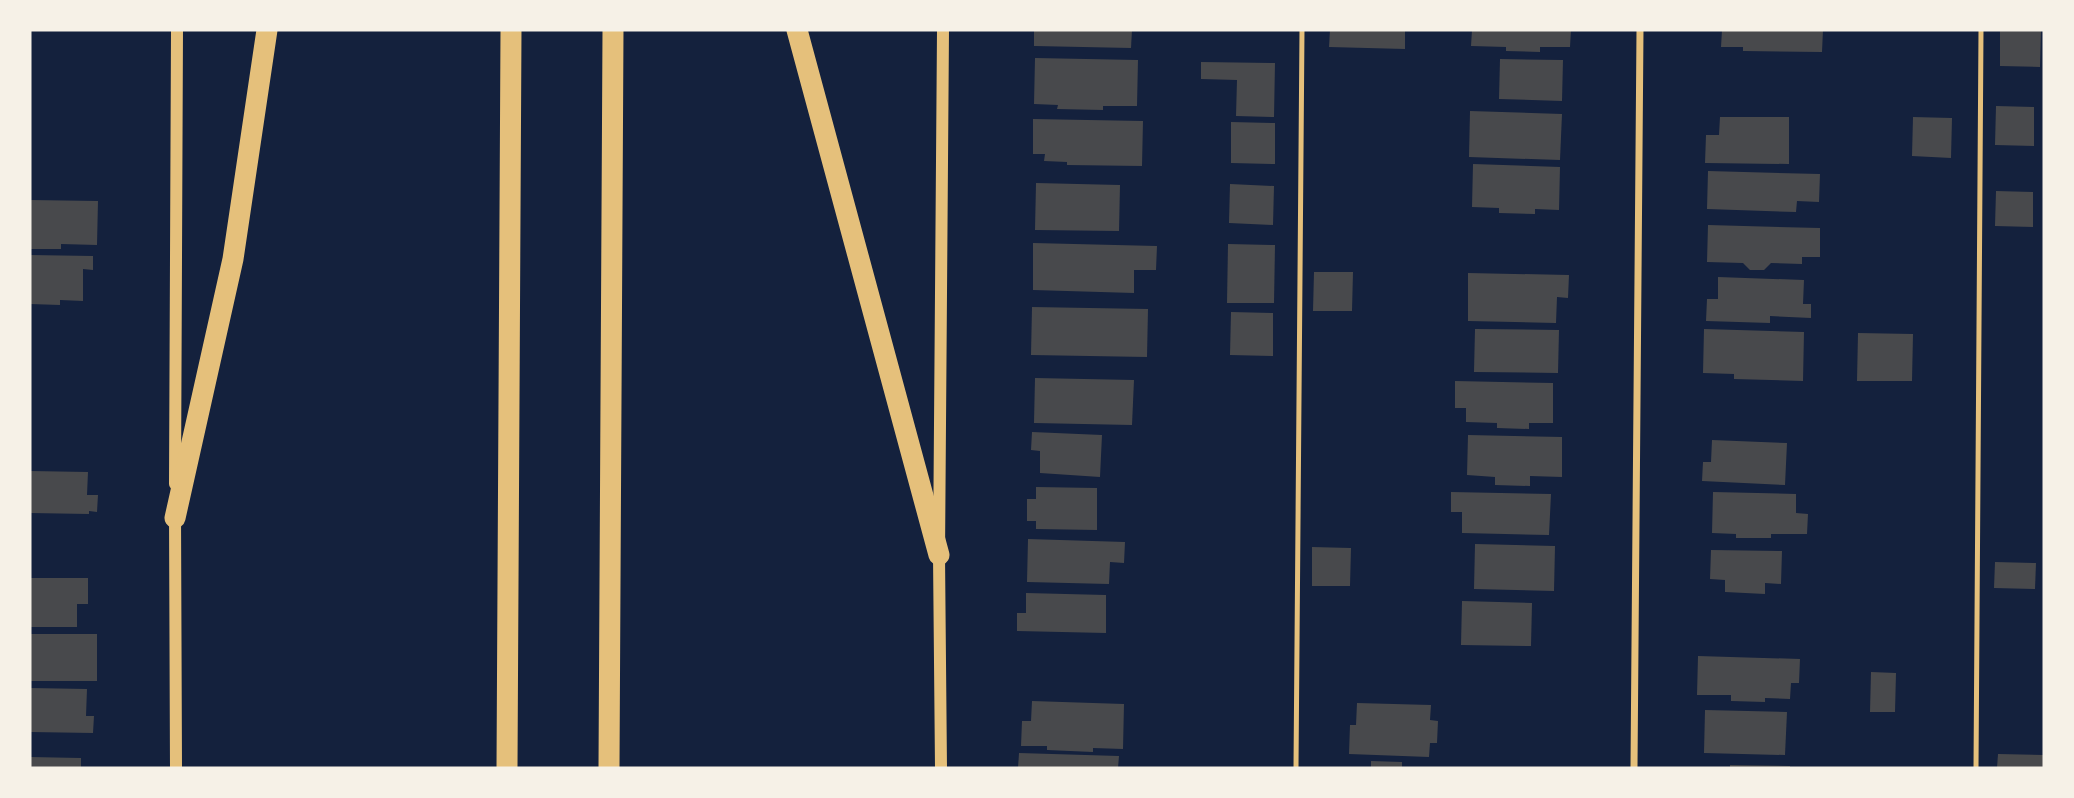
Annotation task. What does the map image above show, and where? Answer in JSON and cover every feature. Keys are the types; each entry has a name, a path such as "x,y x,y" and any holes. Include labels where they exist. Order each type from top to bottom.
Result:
{"highway":[{"path":"175,518 233,259 267,30"},
{"path":"507,768 511,30"},
{"path":"609,768 613,30"},
{"path":"797,30 939,555"}],"street":[{"path":"176,768 177,30"},
{"path":"941,768 939,555 943,30"},
{"path":"1634,768 1640,30"}],"lane":[{"path":"1296,768 1302,30"},
{"path":"1976,768 1981,30"}],"building":[{"path":"1034,30 1132,30 1131,48 1034,46"},
{"path":"1330,30 1405,30 1405,49 1329,47"},
{"path":"1472,30 1571,30 1570,47 1540,47 1540,52 1471,46"},
{"path":"1722,30 1823,30 1822,52 1743,51 1743,47 1721,47"},
{"path":"2000,30 2041,30 2040,67 2000,66"},
{"path":"1035,58 1138,60 1137,106 1103,106 1103,110 1057,109 1058,105 1034,104"},
{"path":"1500,59 1563,60 1562,101 1499,99"},
{"path":"1201,62 1275,63 1274,117 1236,116 1237,80 1201,79"},
{"path":"1996,106 2034,107 2034,146 1995,145"},
{"path":"1470,111 1562,114 1560,160 1469,157"},
{"path":"1720,117 1789,117 1789,164 1705,163 1706,135 1719,135"},
{"path":"1913,117 1952,118 1951,158 1912,156"},
{"path":"1033,119 1143,121 1142,166 1067,165 1067,162 1044,161 1045,154 1033,154"},
{"path":"1231,122 1275,123 1275,164 1231,163"},
{"path":"1473,164 1560,167 1559,210 1535,209 1535,214 1499,213 1499,208 1472,207"},
{"path":"1708,171 1820,174 1819,202 1797,201 1796,212 1707,209"},
{"path":"1036,183 1120,185 1119,231 1035,230"},
{"path":"1230,184 1274,186 1273,225 1229,223"},
{"path":"1996,191 2033,192 2033,227 1995,226"},
{"path":"30,200 98,201 97,245 61,244 61,249 30,249"},
{"path":"1708,225 1820,228 1820,257 1802,257 1802,264 1771,263 1764,270 1750,270 1743,263 1707,262"},
{"path":"1033,243 1157,246 1156,270 1134,270 1134,293 1033,290"},
{"path":"1228,244 1275,245 1274,303 1227,303"},
{"path":"30,255 93,256 93,270 83,269 83,301 60,300 60,305 30,304"},
{"path":"1314,272 1353,272 1352,311 1313,311"},
{"path":"1468,273 1569,275 1568,298 1557,297 1556,323 1468,321"},
{"path":"1718,277 1804,280 1803,304 1811,304 1811,318 1770,316 1770,323 1706,321 1707,299 1718,299"},
{"path":"1032,307 1148,309 1147,357 1031,355"},
{"path":"1231,312 1273,313 1273,356 1230,355"},
{"path":"1475,329 1559,330 1558,373 1474,372"},
{"path":"1704,329 1804,332 1803,381 1734,379 1734,374 1703,373"},
{"path":"1858,333 1913,334 1912,381 1857,381"},
{"path":"1035,378 1134,380 1132,425 1034,423"},
{"path":"1455,381 1553,383 1553,423 1529,423 1529,429 1497,428 1497,423 1466,422 1466,408 1455,408"},
{"path":"1032,432 1102,435 1100,477 1040,473 1040,451 1031,450"},
{"path":"1468,435 1562,437 1562,477 1530,476 1530,486 1495,485 1495,477 1467,475"},
{"path":"1712,440 1787,443 1785,485 1702,481 1703,462 1711,462"},
{"path":"30,471 88,472 87,495 98,495 97,512 30,513"},
{"path":"1036,487 1097,488 1097,530 1036,529 1036,521 1027,521 1027,499 1036,499"},
{"path":"1451,492 1551,494 1549,535 1462,533 1462,512 1451,512"},
{"path":"1713,492 1796,494 1796,513 1808,514 1807,534 1736,538 1736,534 1712,533"},
{"path":"1028,539 1125,542 1124,563 1110,562 1109,584 1027,582"},
{"path":"1475,544 1555,546 1554,591 1474,589"},
{"path":"1312,547 1351,548 1350,586 1312,586"},
{"path":"1711,550 1782,551 1781,584 1765,583 1765,594 1725,592 1725,580 1710,579"},
{"path":"1995,562 2036,563 2035,589 1994,588"},
{"path":"30,578 88,578 88,604 77,604 77,627 30,627"},
{"path":"1026,593 1106,595 1106,633 1017,631 1017,613 1026,613"},
{"path":"1462,601 1532,603 1531,646 1461,645"},
{"path":"30,634 97,634 97,681 30,681"},
{"path":"1698,656 1800,659 1799,683 1791,683 1790,699 1765,698 1765,702 1731,701 1731,695 1697,695"},
{"path":"1871,672 1896,673 1895,712 1870,712"},
{"path":"30,688 87,689 86,716 94,716 93,733 30,732"},
{"path":"1032,701 1124,704 1123,749 1093,748 1093,752 1047,750 1047,746 1021,746 1022,721 1031,721"},
{"path":"1357,703 1431,705 1430,720 1438,721 1437,743 1430,743 1429,757 1349,754 1350,725 1356,725"},
{"path":"1705,710 1787,712 1785,755 1704,753"},
{"path":"1019,753 1119,756 1118,768 1018,768"},
{"path":"1998,754 2044,755 2044,768 1997,768"},
{"path":"30,757 81,758 81,768 30,768"},
{"path":"1371,761 1402,762 1402,768 1371,768"},
{"path":"1730,765 1790,766 1790,768 1730,768"}]}
